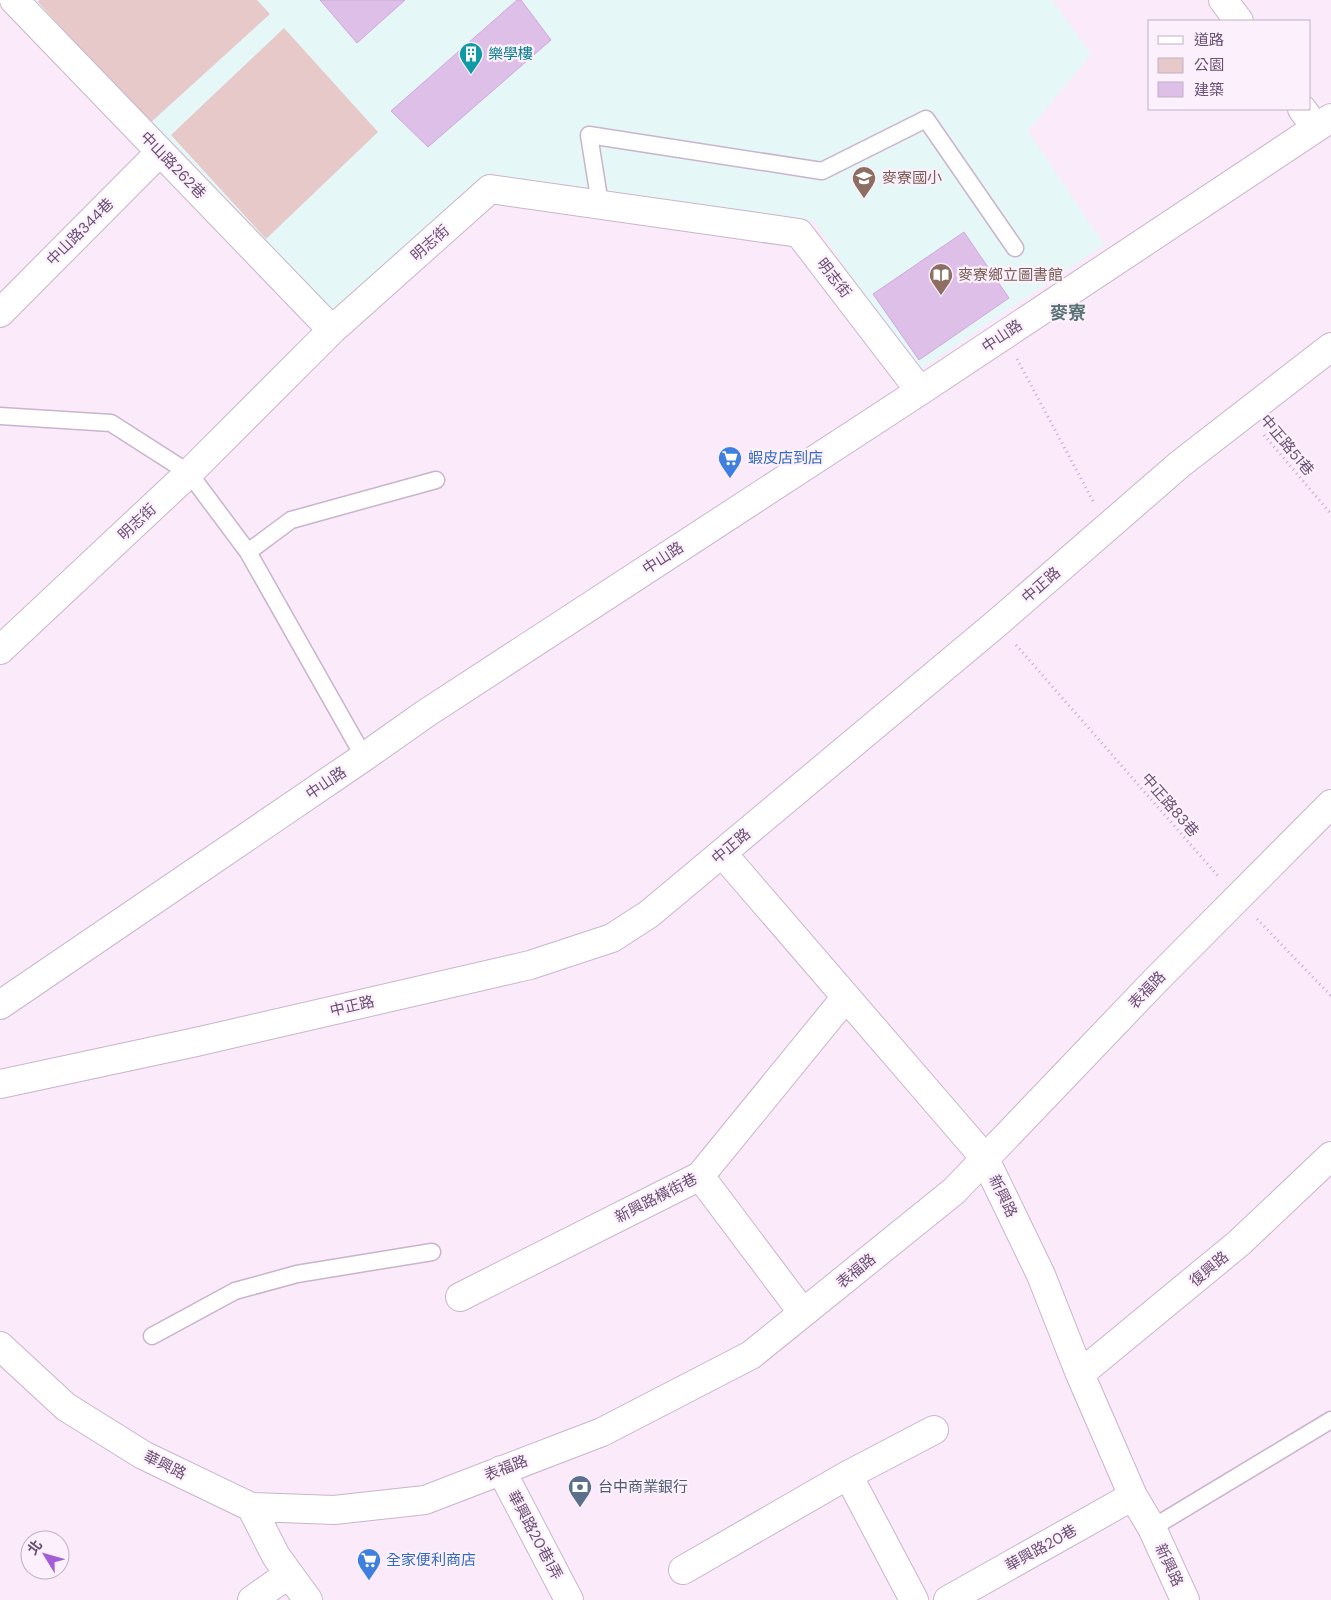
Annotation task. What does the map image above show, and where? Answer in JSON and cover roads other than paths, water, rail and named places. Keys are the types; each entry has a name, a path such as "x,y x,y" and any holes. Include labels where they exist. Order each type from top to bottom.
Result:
{"street":[{"name":"中山路262巷","path":"14,0 332,330"},
{"path":"1223,0 1238,20"},
{"name":"中山路","path":"0,1005 425,714 1004,335 1316,118"},
{"name":"中山路344巷","path":"0,313 160,152"},
{"name":"明志街","path":"0,650 189,473 332,330 490,189 799,232 920,390"},
{"name":"中正路","path":"0,1084 196,1042 530,965 612,938 649,914 722,854 997,623 1180,464 1331,347"},
{"name":"表福路","path":"251,1507 334,1510 425,1500 602,1432 751,1355 954,1191 1150,987 1331,804"},
{"name":"新興路","path":"722,854 984,1158 1041,1275 1080,1374 1133,1496 1152,1528 1186,1600"},
{"name":"新興路橫街巷","path":"460,1297 700,1176 846,997"},
{"name":"復興路","path":"1080,1374 1239,1243 1331,1156"},
{"path":"700,1176 803,1313"},
{"name":"華興路","path":"0,1346 66,1407 143,1455 251,1507"},
{"path":"682,1570 848,1475 934,1430"},
{"name":"華興路20巷1弄","path":"501,1470 569,1600"},
{"path":"848,1475 914,1600"},
{"name":"華興路20巷","path":"948,1600 1133,1496"},
{"path":"251,1507 276,1556 308,1600"},
{"path":"252,1600 289,1574"}],"lane":[{"path":"600,204 589,136 822,171 926,119 1015,248"},
{"path":"0,416 111,423 189,473 248,552 364,757"},
{"path":"248,552 291,520 436,480"},
{"path":"152,1336 234,1291 297,1274 432,1252"},
{"path":"1152,1528 1331,1420"}],"place":[{"name":"樂學樓","path":"471,75"},
{"name":"麥寮國小","path":"864,199"},
{"name":"麥寮鄉立圖書館","path":"941,296"},
{"name":"蝦皮店到店","path":"730,479"},
{"name":"台中商業銀行","path":"580,1508"},
{"name":"全家便利商店","path":"369,1581"}],"district":[{"name":"麥寮","path":"1068,313"}]}
